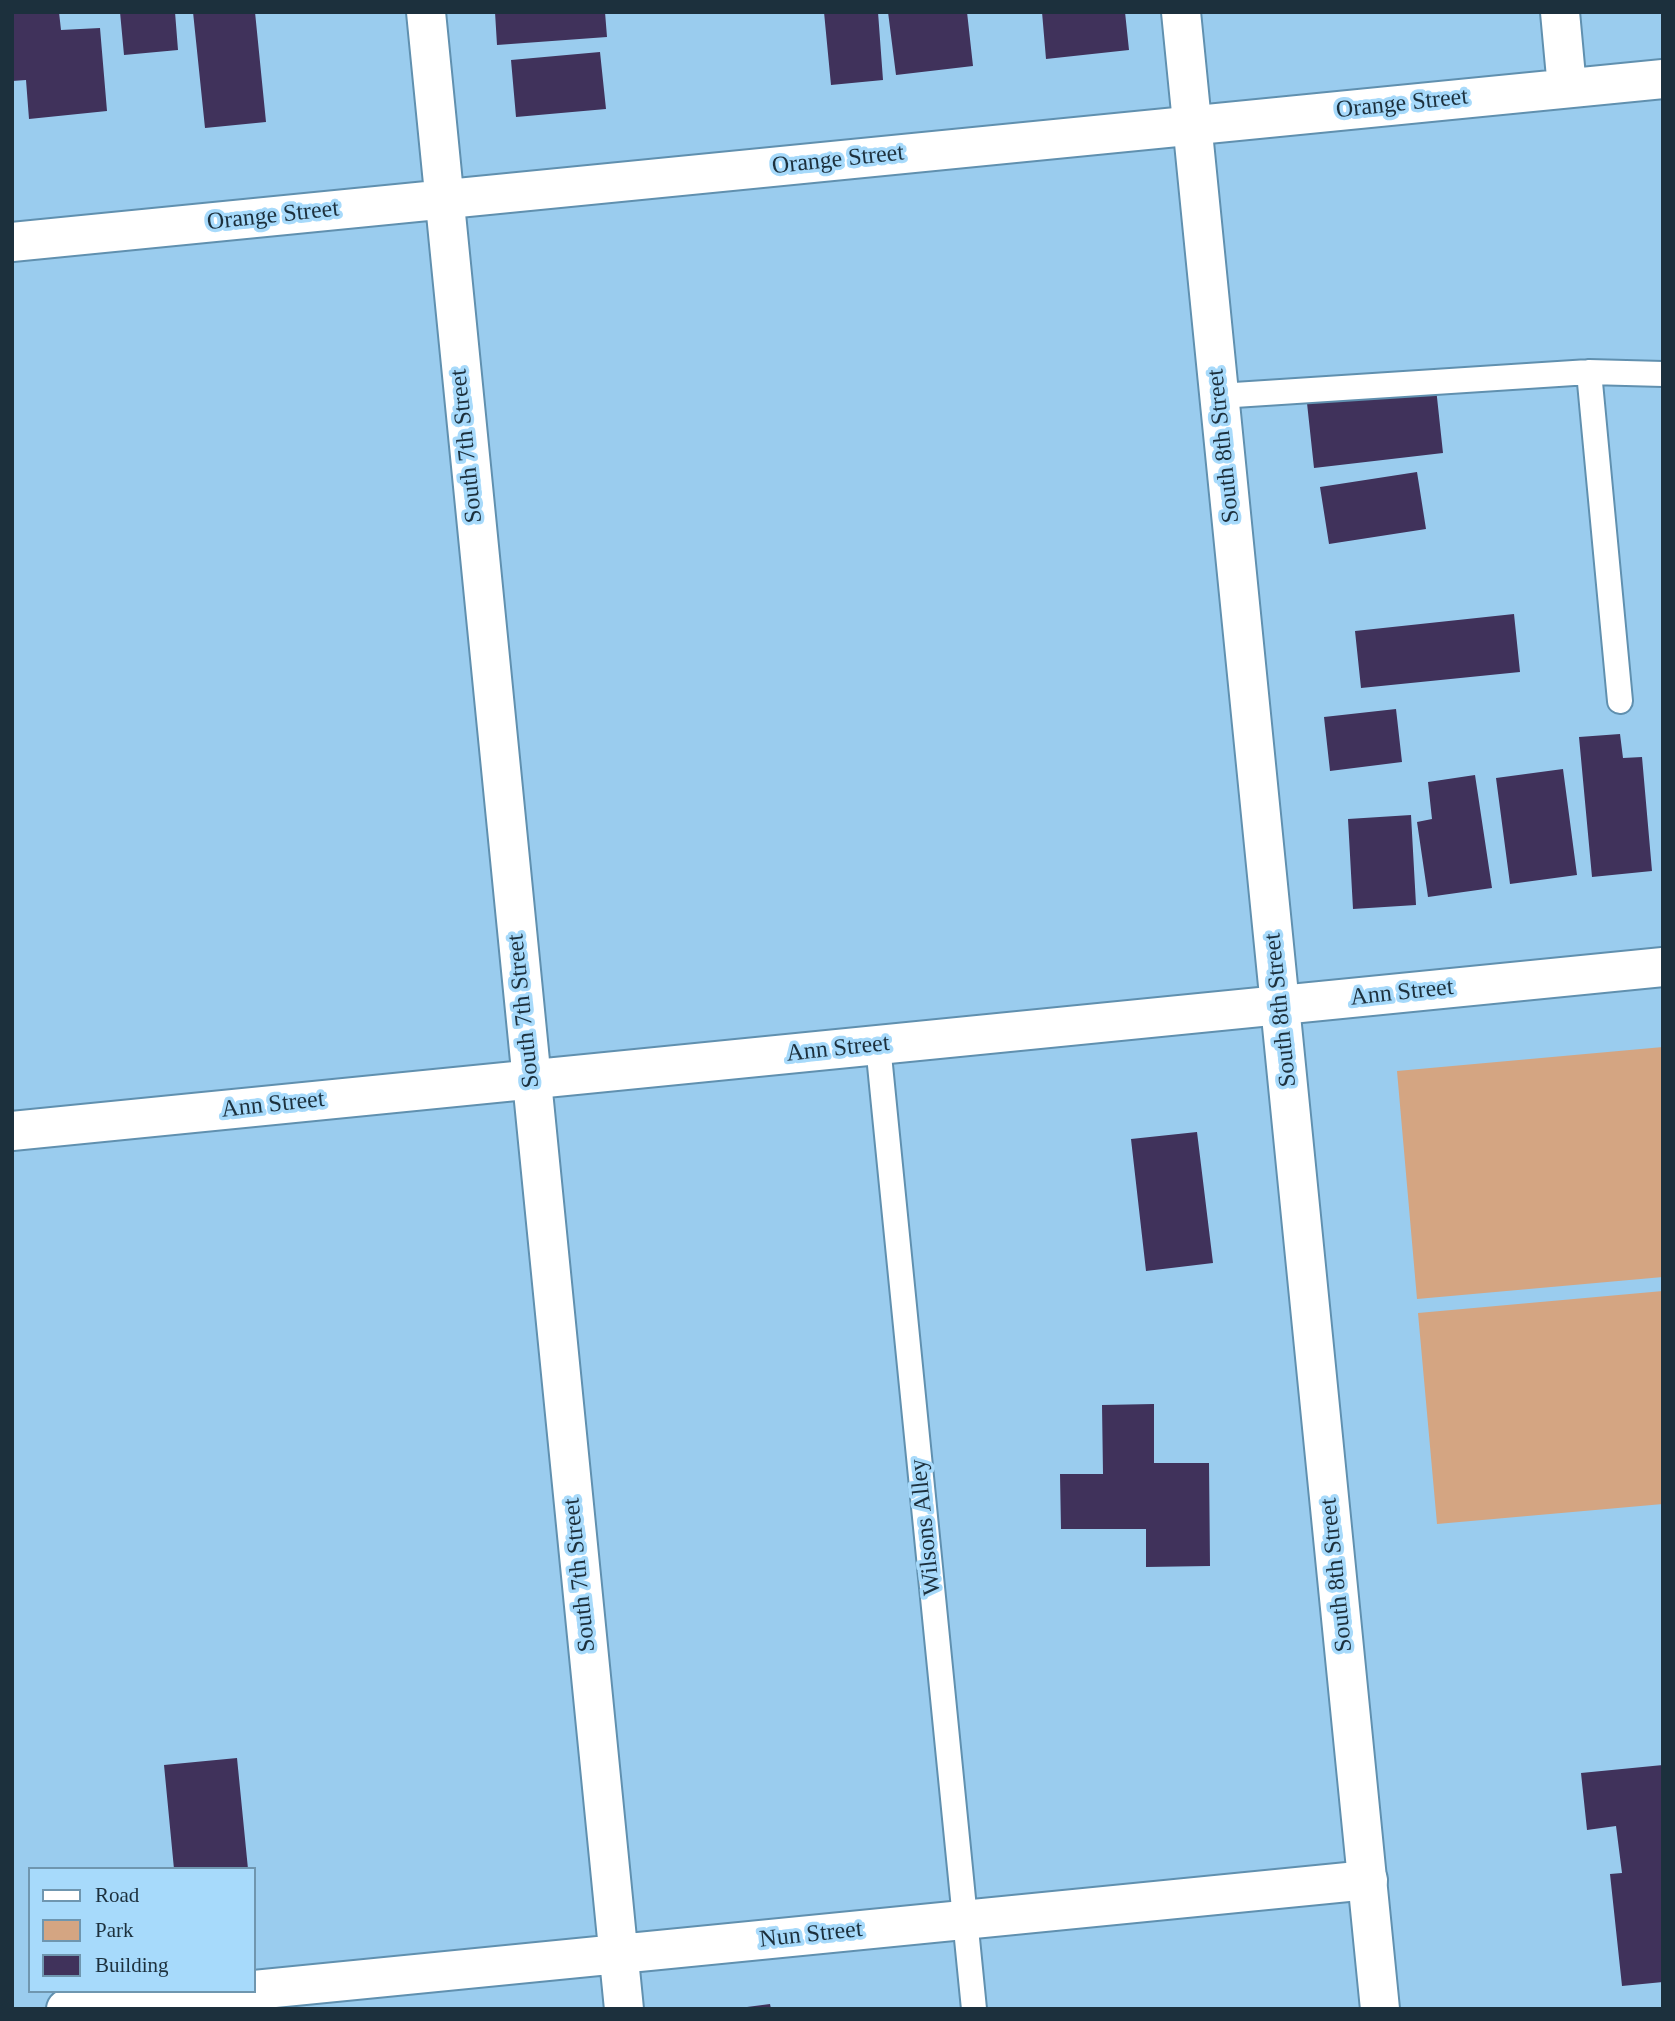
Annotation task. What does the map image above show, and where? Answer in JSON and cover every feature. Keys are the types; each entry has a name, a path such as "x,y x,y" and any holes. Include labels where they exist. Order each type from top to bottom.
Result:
{"street":[{"name":"South 7th Street","path":"426,12 624,2009"},
{"name":"South 8th Street","path":"1181,12 1380,2009"},
{"path":"1560,12 1567,88"},
{"name":"Orange Street","path":"12,242 1663,79"},
{"name":"Ann Street","path":"12,1130 1663,967"},
{"name":"Nun Street","path":"256,1990 1368,1880"},
{"path":"66,2009 222,1993"}],"lane":[{"path":"1219,396 1589,372 1663,374"},
{"path":"1589,372 1620,701"},
{"name":"Wilsons Alley","path":"878,1045 974,2009"}],"green space":[{"path":"1663,1047 1663,1277 1417,1299 1397,1071"},
{"path":"1663,1291 1663,1504 1437,1524 1418,1313"}],"building":[{"path":"12,12 59,12 61,30 100,28 107,111 29,119 26,80 12,81"},
{"path":"120,12 175,12 178,50 124,55"},
{"path":"193,12 255,12 266,122 205,128"},
{"path":"495,12 605,12 607,37 497,45"},
{"path":"824,12 878,12 883,80 831,85"},
{"path":"888,12 967,12 973,66 896,75"},
{"path":"1042,12 1125,12 1129,50 1046,59"},
{"path":"600,52 606,109 516,117 511,60"},
{"path":"1436,388 1443,453 1314,468 1307,403"},
{"path":"1417,472 1426,529 1329,544 1320,487"},
{"path":"1514,614 1520,672 1361,688 1355,631"},
{"path":"1396,709 1402,762 1330,771 1324,717"},
{"path":"1620,734 1623,758 1642,757 1652,871 1592,877 1579,737"},
{"path":"1563,769 1577,875 1510,884 1496,778"},
{"path":"1475,775 1492,888 1428,897 1417,822 1432,819 1428,782"},
{"path":"1411,815 1416,905 1353,909 1348,819"},
{"path":"1197,1132 1213,1263 1146,1271 1131,1139"},
{"path":"1154,1404 1154,1463 1209,1463 1210,1566 1146,1567 1146,1529 1061,1529 1060,1474 1103,1474 1102,1405"},
{"path":"237,1758 248,1867 174,1867 164,1765"},
{"path":"1663,1765 1663,1982 1622,1986 1610,1874 1622,1873 1616,1826 1587,1830 1581,1773"},
{"path":"770,2004 771,2009 747,2009 747,2007"}]}
